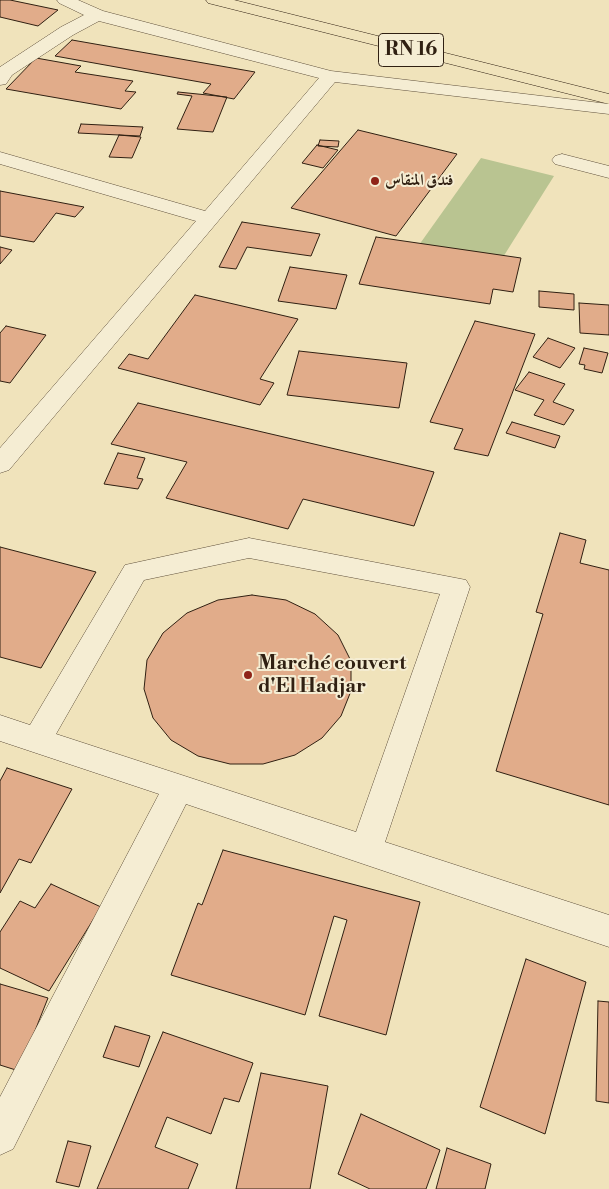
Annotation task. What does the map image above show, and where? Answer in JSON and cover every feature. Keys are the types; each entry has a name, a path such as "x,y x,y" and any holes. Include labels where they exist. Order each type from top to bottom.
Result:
{"highway":[{"name":"RN 16","path":"214,0 609,99"},
{"name":"RN 16","path":"278,0 609,84"}],"street":[{"path":"64,0 97,15 331,76 609,109"},
{"path":"0,80 5,72 66,30 97,15"},
{"path":"0,464 331,76"},
{"path":"0,158 209,218"},
{"path":"562,160 609,172"},
{"path":"37,740 135,572 249,548 456,587 366,850"},
{"path":"0,728 609,931"},
{"path":"0,1136 179,787"}],"green space":[{"path":"481,158 554,176 488,281 409,259"}],"building":[{"path":"0,0 10,0 58,10 38,26 0,17"},
{"path":"72,40 255,72 234,99 203,93 211,84 55,56"},
{"path":"36,58 81,66 75,72 133,81 125,91 136,92 121,109 6,89"},
{"path":"178,92 227,97 213,132 177,129 192,96 177,94"},
{"path":"81,124 143,127 140,136 78,133"},
{"name":"فندق المنقاس","path":"358,130 457,154 396,236 291,208"},
{"path":"119,135 141,137 132,158 109,157"},
{"path":"320,140 339,141 338,147 318,146"},
{"path":"317,145 338,150 323,168 302,163"},
{"path":"0,191 84,207 75,217 56,213 34,242 0,236"},
{"path":"242,222 320,234 311,256 247,247 236,269 219,267"},
{"path":"376,237 521,258 513,292 493,289 490,304 359,284"},
{"path":"0,247 12,250 0,264"},
{"path":"290,267 347,275 336,309 278,301"},
{"path":"539,291 574,294 574,310 539,307"},
{"path":"195,295 298,319 260,379 274,383 260,405 118,368 129,354 148,359"},
{"path":"579,303 609,305 609,335 580,333"},
{"path":"475,321 535,334 488,456 454,449 463,429 430,422"},
{"path":"6,326 46,335 10,383 0,381 0,333"},
{"path":"548,338 575,348 560,368 533,357"},
{"path":"584,348 608,353 602,373 584,369 585,365 579,364"},
{"path":"299,351 407,363 399,408 287,395"},
{"path":"529,372 565,384 553,402 574,410 564,425 534,415 544,400 515,390"},
{"path":"138,403 434,472 414,526 303,499 288,529 166,498 187,462 111,444"},
{"path":"512,422 560,436 555,448 506,433"},
{"path":"118,453 145,458 137,478 143,479 138,489 104,484"},
{"path":"560,533 586,540 580,563 609,570 609,805 496,771 543,614 536,612"},
{"path":"0,547 96,572 41,668 0,657"},
{"name":"Marché couvert d'El Hadjar","path":"252,595 286,600 315,614 338,635 351,661 351,691 341,716 322,738 295,755 263,764 230,764 198,756 171,740 153,718 144,689 147,660 163,633 187,613 218,600"},
{"path":"7,768 72,789 31,863 19,859 0,893 0,781"},
{"path":"223,850 420,902 386,1035 319,1016 347,920 334,916 305,1015 171,975 198,903 202,905"},
{"path":"51,884 101,907 49,991 0,968 0,932 20,901 35,908"},
{"path":"526,959 586,982 545,1134 480,1107"},
{"path":"0,984 48,998 19,1071 0,1065"},
{"path":"598,1001 609,1002 609,1103 596,1101"},
{"path":"115,1026 150,1036 139,1067 103,1057"},
{"path":"163,1032 253,1063 239,1102 224,1098 211,1134 167,1117 155,1147 198,1164 188,1189 97,1189"},
{"path":"261,1073 328,1086 310,1189 236,1189"},
{"path":"361,1114 440,1150 426,1189 370,1189 338,1174"},
{"path":"68,1141 91,1146 79,1187 56,1182"},
{"path":"447,1148 491,1164 485,1189 436,1189"}],"place":[{"name":"فندق المنقاس","path":"375,181"},
{"name":"Marché couvert d'El Hadjar","path":"248,675"}]}
